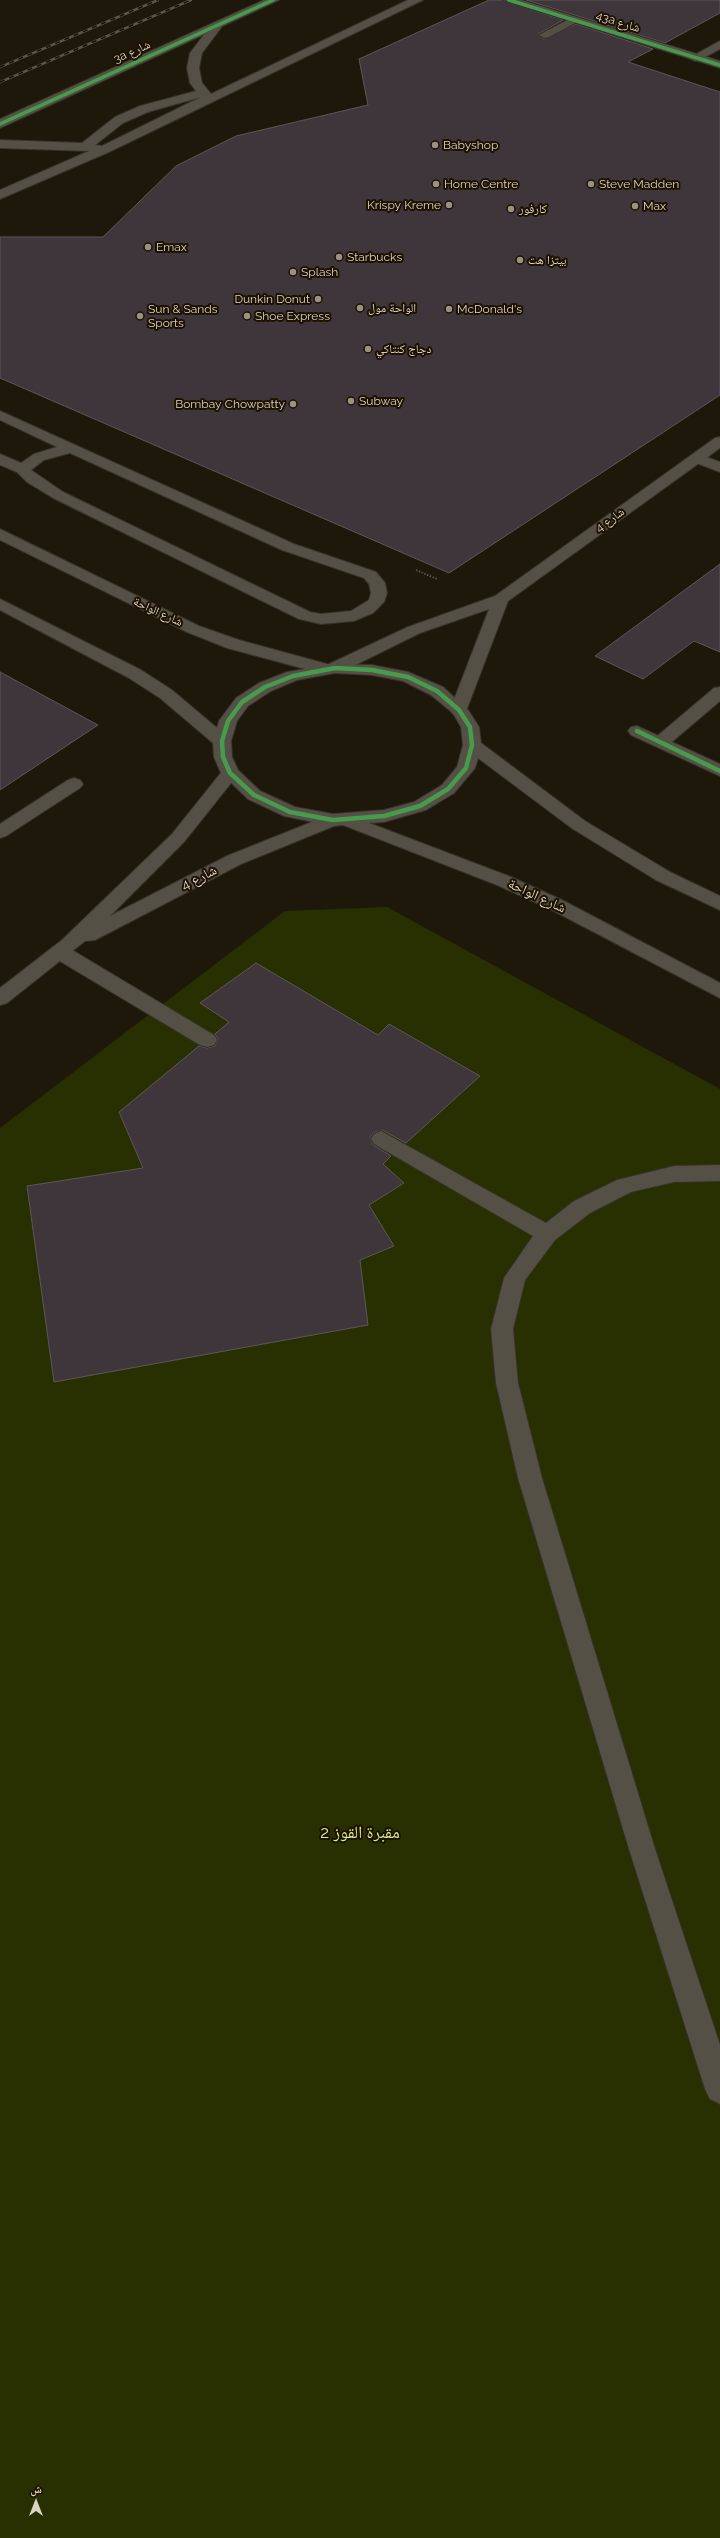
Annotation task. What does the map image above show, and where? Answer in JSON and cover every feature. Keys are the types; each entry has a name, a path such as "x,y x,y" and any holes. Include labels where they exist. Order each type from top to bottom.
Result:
{"street":[{"name":"3a شارع","path":"0,124 273,0"},
{"path":"0,195 105,149 206,96 417,0"},
{"name":"43a شارع","path":"509,0 720,65"},
{"path":"545,35 572,20"},
{"path":"206,96 196,84 193,68 196,53 218,25"},
{"path":"695,58 720,44"},
{"path":"85,147 100,133 125,117 172,100 206,96"},
{"path":"0,144 105,149"},
{"path":"0,415 69,448 288,547 370,575 377,583 379,593 376,602 367,610 354,616 321,619 305,616 58,495 32,479 22,469 0,459"},
{"name":"شارع 4","path":"330,669 414,630 501,600 720,441"},
{"path":"22,469 39,457 69,448"},
{"path":"696,458 720,467"},
{"name":"شارع الواحة","path":"0,534 193,629 233,644 330,669"},
{"path":"459,710 501,600"},
{"path":"0,604 135,674 166,694 222,742"},
{"path":"330,669 372,670 408,677 437,691 459,710 470,727 472,745 466,768 448,789 420,806 384,816 339,820 290,812 254,795 230,773 223,757 222,742 228,721 242,702 272,684 293,676 330,669"},
{"path":"661,742 720,692"},
{"path":"637,730 720,771"},
{"path":"472,745 579,825 663,876 720,904"},
{"name":"شارع 4","path":"0,998 64,948 178,838 230,773"},
{"path":"0,832 74,784"},
{"name":"شارع 4","path":"64,948 234,860 339,820"},
{"name":"شارع الواحة","path":"339,820 504,881 568,911 720,991"},
{"path":"64,948 207,1040"},
{"path":"381,1139 547,1234"},
{"path":"720,1172 674,1174 625,1186 582,1206 547,1234 515,1278 502,1329 508,1384 530,1478 566,1603 642,1849 720,2089"}],"green space":[{"name":"مقبرة القوز 2","path":"387,907 720,1089 720,2538 0,2538 0,1128 285,911"}],"building":[{"name":"الواحة مول","path":"489,0 502,0 563,20 538,34 544,39 576,24 653,49 628,62 720,92 720,395 449,573 0,378 0,237 103,237 176,166 236,136 368,105 359,59"},
{"path":"526,0 720,0 720,13 665,43"},
{"path":"720,564 720,652 694,641 643,679 595,656"},
{"path":"0,672 98,725 0,790"},
{"path":"256,963 378,1035 389,1024 480,1076 406,1143 382,1130 373,1133 370,1138 373,1145 391,1156 383,1164 404,1183 369,1205 394,1246 360,1260 368,1325 54,1382 27,1186 143,1168 119,1112 199,1046 207,1048 215,1046 218,1039 215,1034 229,1022 200,1003"}],"railway":[{"path":"0,67 158,0"},
{"path":"0,82 191,0"}],"cycle path":[{"path":"0,124 273,0"},
{"path":"509,0 720,65"},
{"path":"335,668 372,670 408,677 437,691 459,710 470,727 472,745 466,768 448,789 420,806 384,816 333,820 290,812 254,795 230,773 223,757 222,741 228,721 242,702 265,687 293,676 335,668"},
{"path":"637,731 720,771"}],"place":[{"name":"Babyshop","path":"435,145"},
{"name":"Home Centre","path":"436,184"},
{"name":"Steve Madden","path":"591,184"},
{"name":"Krispy Kreme","path":"449,205"},
{"name":"Max","path":"635,206"},
{"name":"كارفور","path":"511,209"},
{"name":"Emax","path":"148,247"},
{"name":"Starbucks","path":"339,257"},
{"name":"بيتزا هت","path":"520,260"},
{"name":"Splash","path":"293,272"},
{"name":"Dunkin Donut","path":"318,299"},
{"name":"الواحة مول","path":"360,308"},
{"name":"McDonald's","path":"449,309"},
{"name":"Sun & Sands Sports","path":"140,316"},
{"name":"Shoe Express","path":"247,316"},
{"name":"دجاج كنتاكي","path":"368,349"},
{"name":"Subway","path":"351,401"},
{"name":"Bombay Chowpatty","path":"293,404"}]}
